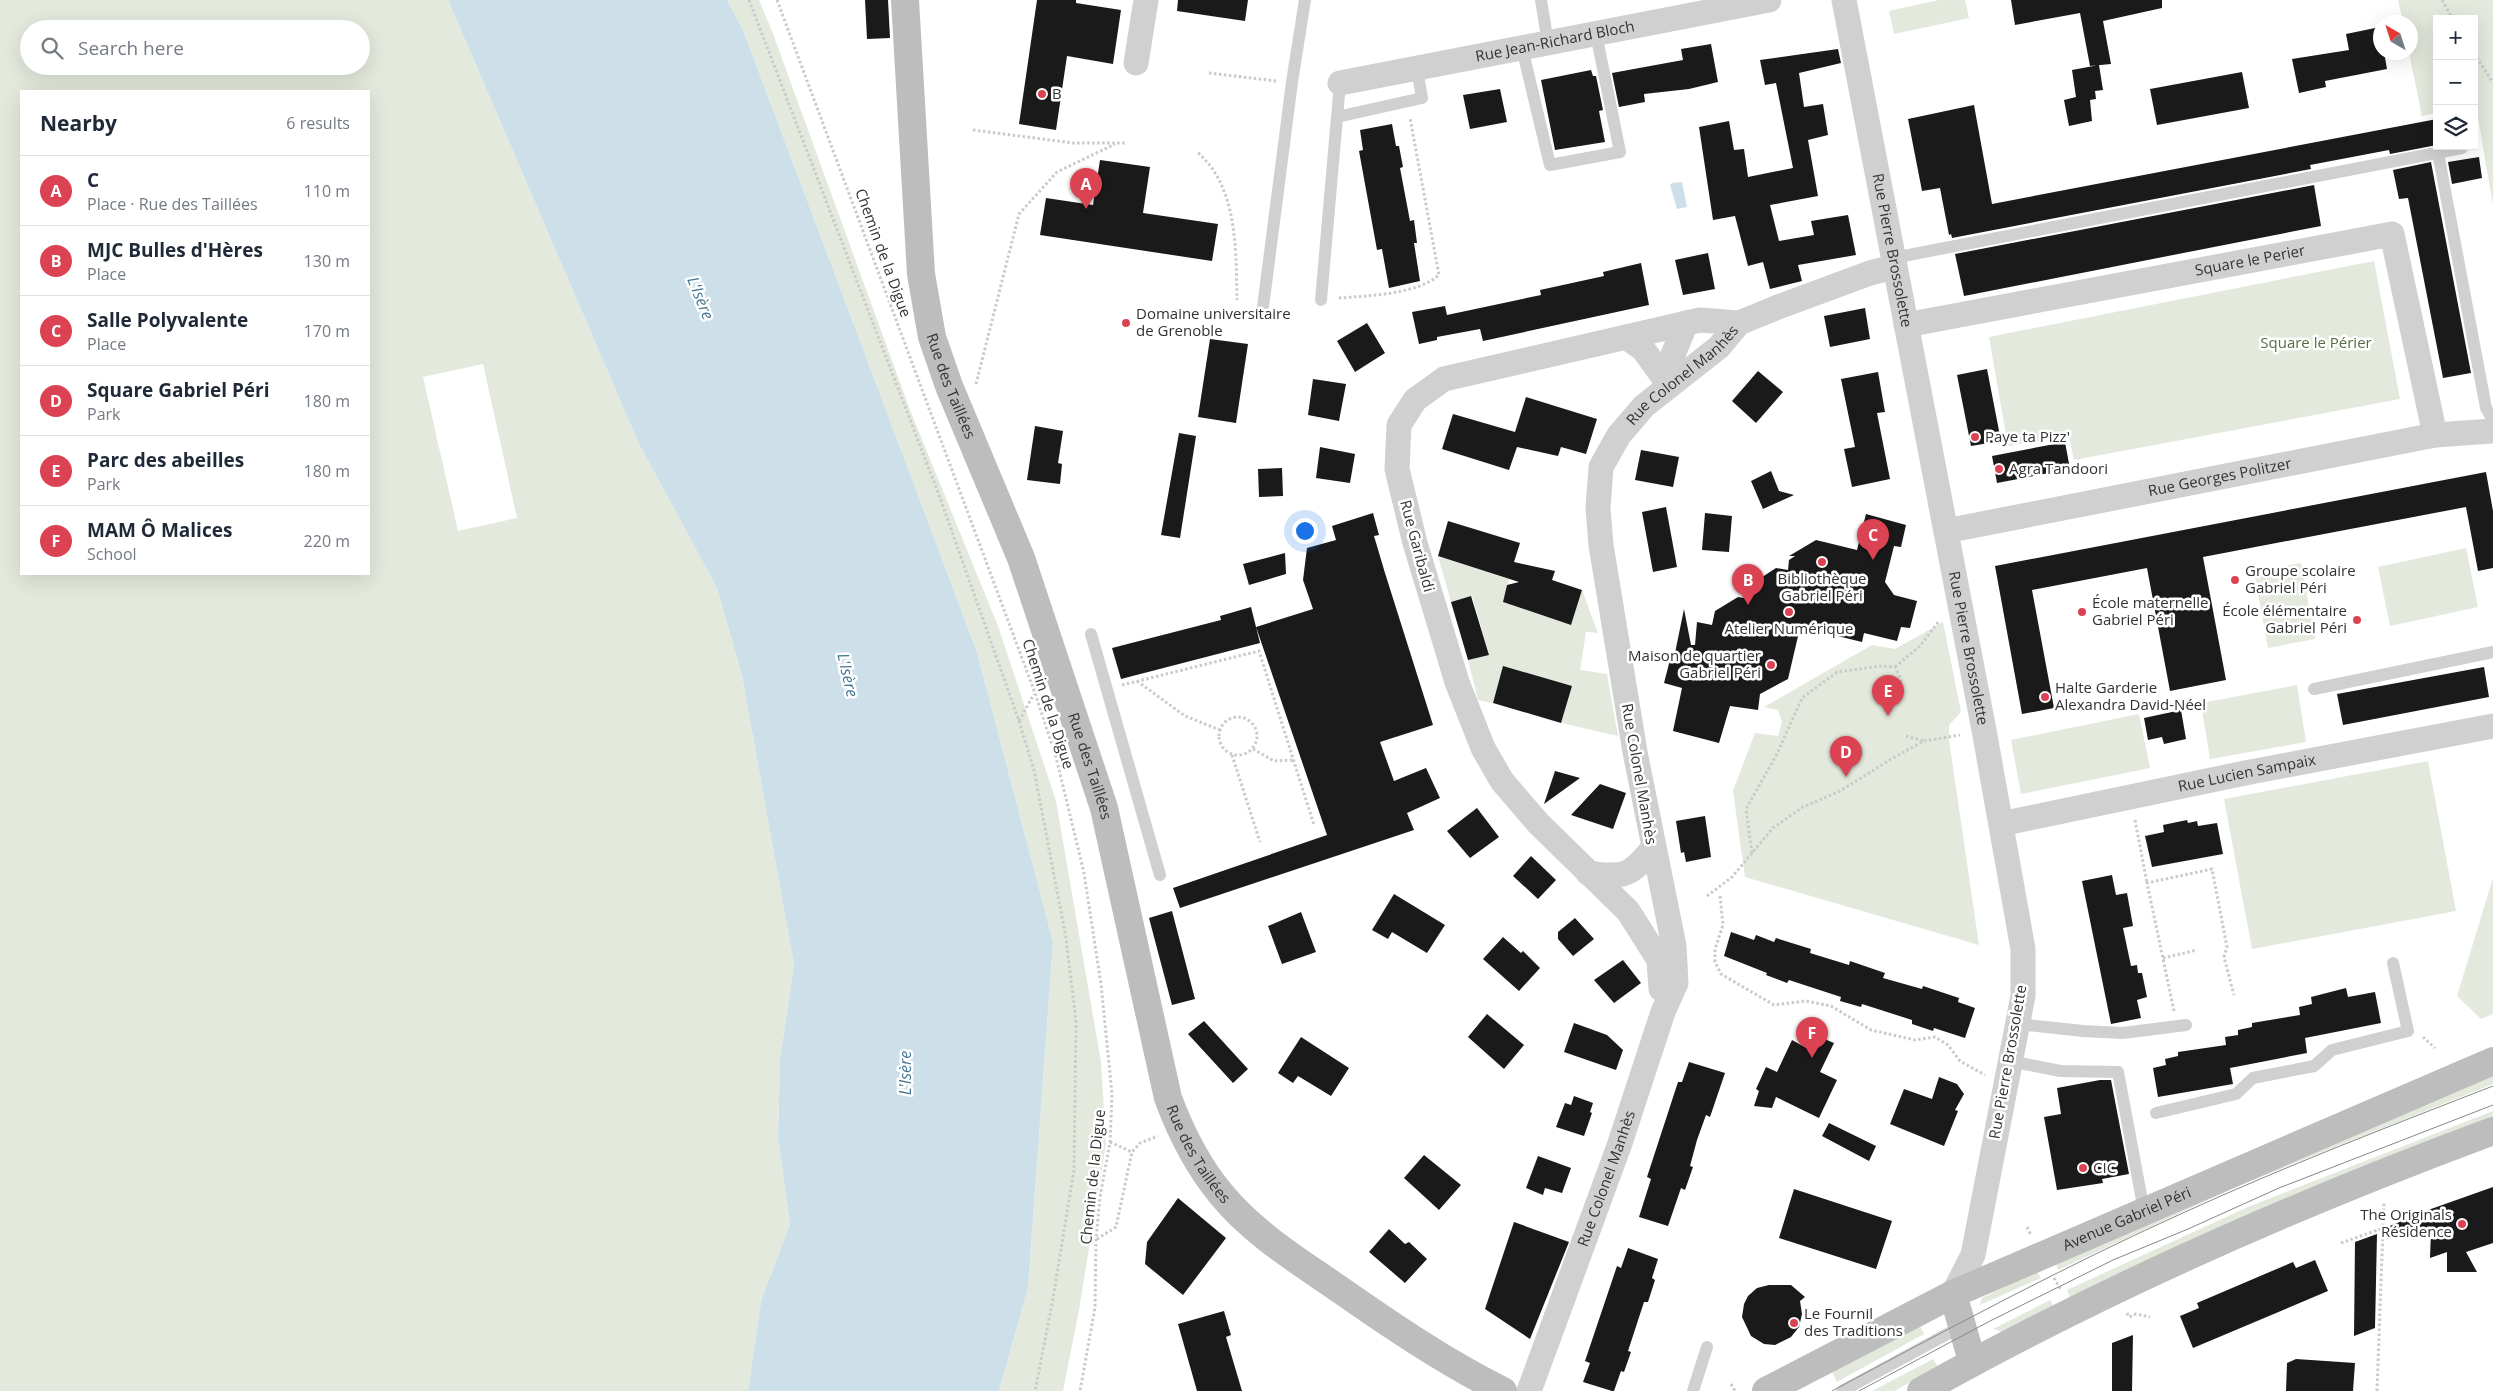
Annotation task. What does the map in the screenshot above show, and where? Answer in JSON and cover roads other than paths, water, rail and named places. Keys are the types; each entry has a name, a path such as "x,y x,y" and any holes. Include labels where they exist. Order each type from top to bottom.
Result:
{"street":[{"name":"Rue des Taillées","path":"905,0 921,274 932,337 949,386 1020,558 1104,808 1168,1098 1179,1128 1195,1157 1222,1194 1265,1238 1428,1350 1503,1391"},
{"path":"1136,62 1146,0"},
{"name":"Rue Jean-Richard Bloch","path":"1340,83 1769,0"},
{"name":"Rue Pierre Brossolette","path":"1844,0 1984,730 2024,949 2023,996 1973,1255 1953,1294"},
{"name":"Square le Perier","path":"1906,325 2392,234 2435,435"},
{"name":"Rue Colonel Manhès","path":"1528,1391 1619,1146 1663,1012 1676,983 1674,946 1653,848 1613,622 1598,508 1601,467 1614,443 1644,406 1719,348 1739,323 1893,262"},
{"name":"Rue Garibaldi","path":"1663,1012 1659,960 1628,911 1538,823 1502,781 1483,748 1457,682 1415,543 1397,468 1399,425 1415,400 1444,379 1700,320 1739,323"},
{"path":"1669,385 1672,357 1686,323"},
{"path":"1626,337 1643,349 1669,385"},
{"name":"Rue Georges Politzer","path":"1946,531 2435,435 2493,430"},
{"name":"Rue Lucien Sampaix","path":"2001,824 2245,773 2493,726"},
{"path":"1588,872 1617,877 1640,866 1653,848"},
{"name":"Avenue Gabriel Péri","path":"1766,1391 1953,1294 2493,1062"},
{"path":"1920,1391 1972,1361 2187,1256 2394,1168 2493,1131"},
{"path":"1953,1294 1972,1361"}],"lane":[{"path":"1264,307 1292,82 1305,0"},
{"path":"1541,0 1548,43"},
{"path":"1522,48 1550,165 1620,152 1596,34"},
{"path":"1337,117 1422,98 1417,69"},
{"path":"1321,300 1340,83"},
{"path":"1893,262 2452,150"},
{"path":"2438,153 2486,408 2493,420"},
{"path":"1091,634 1160,875"},
{"path":"2314,689 2493,652"},
{"path":"2156,1113 2236,1094 2253,1078 2314,1066 2332,1050 2408,1031 2393,963"},
{"path":"2017,1024 2083,1032 2123,1033 2182,1025"},
{"path":"2010,1061 2060,1071 2118,1072 2144,1211"},
{"path":"1842,1391 1962,1326"},
{"path":"1694,1391 1707,1347"}],"water":[{"name":"L'Isère","path":"448,0 727,0 743,30 977,652 1053,942 1028,1288 999,1391 748,1391 761,1301 790,1224 778,1138 780,1059 794,965 742,676 717,588 638,442"},
{"path":"1682,182 1687,207 1677,209 1670,185"}],"tram line":[{"path":"1832,1391 2007,1298 2140,1233 2300,1162 2493,1086"},
{"path":"1859,1391 1990,1321 2113,1260 2279,1188 2493,1105"}],"place":[{"name":"B","path":"1042,94"},
{"name":"C","path":"1086,209"},
{"name":"Domaine universitaire de Grenoble","path":"1126,323"},
{"name":"Paye ta Pizz'","path":"1975,437"},
{"name":"Agra Tandoori","path":"1999,469"},
{"name":"Salle Polyvalente","path":"1873,560"},
{"name":"Bibliothèque Gabriel Péri","path":"1822,562"},
{"name":"Groupe scolaire Gabriel Péri","path":"2235,580"},
{"name":"MJC Bulles d'Hères","path":"1748,605"},
{"name":"Atelier Numérique","path":"1789,612"},
{"name":"École maternelle Gabriel Péri","path":"2082,612"},
{"name":"École élémentaire Gabriel Péri","path":"2357,620"},
{"name":"Maison de quartier Gabriel Péri","path":"1771,665"},
{"name":"Halte Garderie Alexandra David-Néel","path":"2045,697"},
{"name":"Parc des abeilles","path":"1888,716"},
{"name":"Square Gabriel Péri","path":"1846,777"},
{"name":"MAM Ô Malices","path":"1812,1058"},
{"name":"CIC","path":"2083,1168"},
{"name":"The Originals Résidence","path":"2462,1224"},
{"name":"Le Fournil des Traditions","path":"1794,1323"}],"park label":[{"name":"Square le Périer","path":"2316,343"}]}
